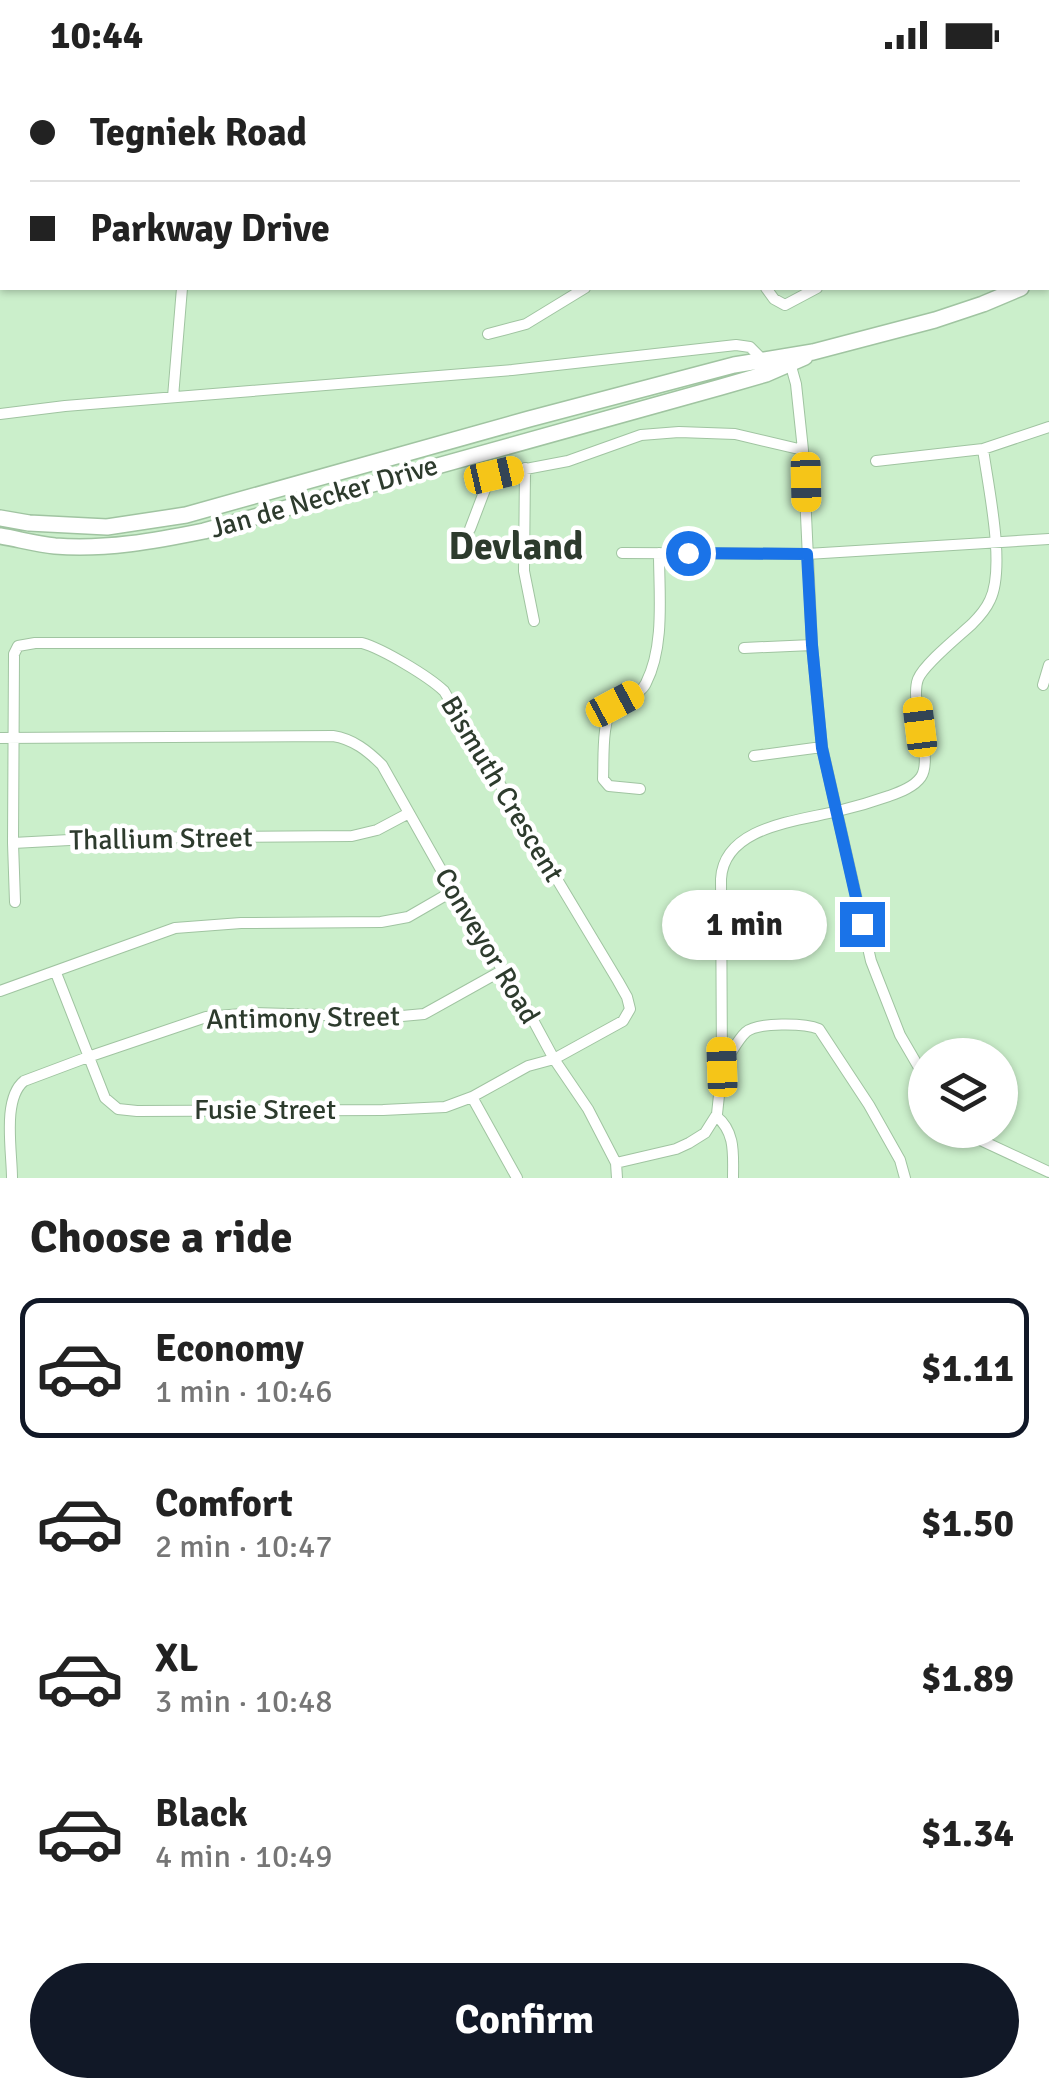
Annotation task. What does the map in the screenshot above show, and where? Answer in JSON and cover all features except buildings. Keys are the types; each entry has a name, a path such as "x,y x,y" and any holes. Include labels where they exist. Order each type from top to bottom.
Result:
{"main road":[{"name":"Jan de Necker Drive","path":"0,536 52,546 85,546 130,544 204,531 721,387 790,359 935,320 1015,290"},
{"name":"Jan de Necker Drive","path":"0,518 81,527 159,520 762,358 790,359"}],"street":[{"path":"173,397 182,290"},
{"path":"488,334 526,324 582,290"},
{"path":"767,290 785,305 814,290"},
{"path":"0,414 512,370 736,345 750,348 762,358"},
{"path":"790,359 804,450 812,645 822,748 871,962 908,1048"},
{"path":"876,461 983,449 1049,428"},
{"path":"470,529 494,475 568,462 641,435 735,434 804,450"},
{"path":"616,1163 689,1143 705,1133 716,1116 722,1067 721,871 732,851 759,832 896,794 921,778 924,758 918,680 978,618 991,598 995,542 983,449"},
{"path":"524,468 524,571 534,622"},
{"path":"622,552 807,554 1049,539 1049,549"},
{"path":"640,789 605,784 606,717 615,704 647,683 658,644 659,554"},
{"name":"Bismuth Crescent","path":"13,738 14,654 23,644 362,643 412,668 444,691 462,718 630,1004 623,1021 554,1059"},
{"path":"744,648 812,645"},
{"path":"1043,685 1049,665"},
{"name":"Conveyor Road","path":"13,738 333,736 359,746 382,765 453,891 588,1109 616,1163 617,1178"},
{"path":"0,738 13,738 16,902"},
{"path":"754,756 822,748"},
{"name":"Thallium Street","path":"13,843 106,838 352,836 378,830 410,814"},
{"path":"0,991 175,928 241,923 381,922 408,916 453,891"},
{"name":"Antimony Street","path":"12,1178 10,1108 24,1082 206,1016 424,1014 502,970"},
{"name":"Fusie Street","path":"56,973 105,1098 123,1110 445,1107 528,1066 554,1059"},
{"path":"722,1067 752,1028 796,1024 818,1029 869,1106 900,1160 905,1178"},
{"path":"472,1097 518,1178"},
{"path":"716,1116 732,1138 734,1178"},
{"path":"997,1148 1049,1172"}],"district":[{"name":"Devland","path":"516,546"}],"route":[{"path":"688,553 807,554 822,748 862,924"}]}
